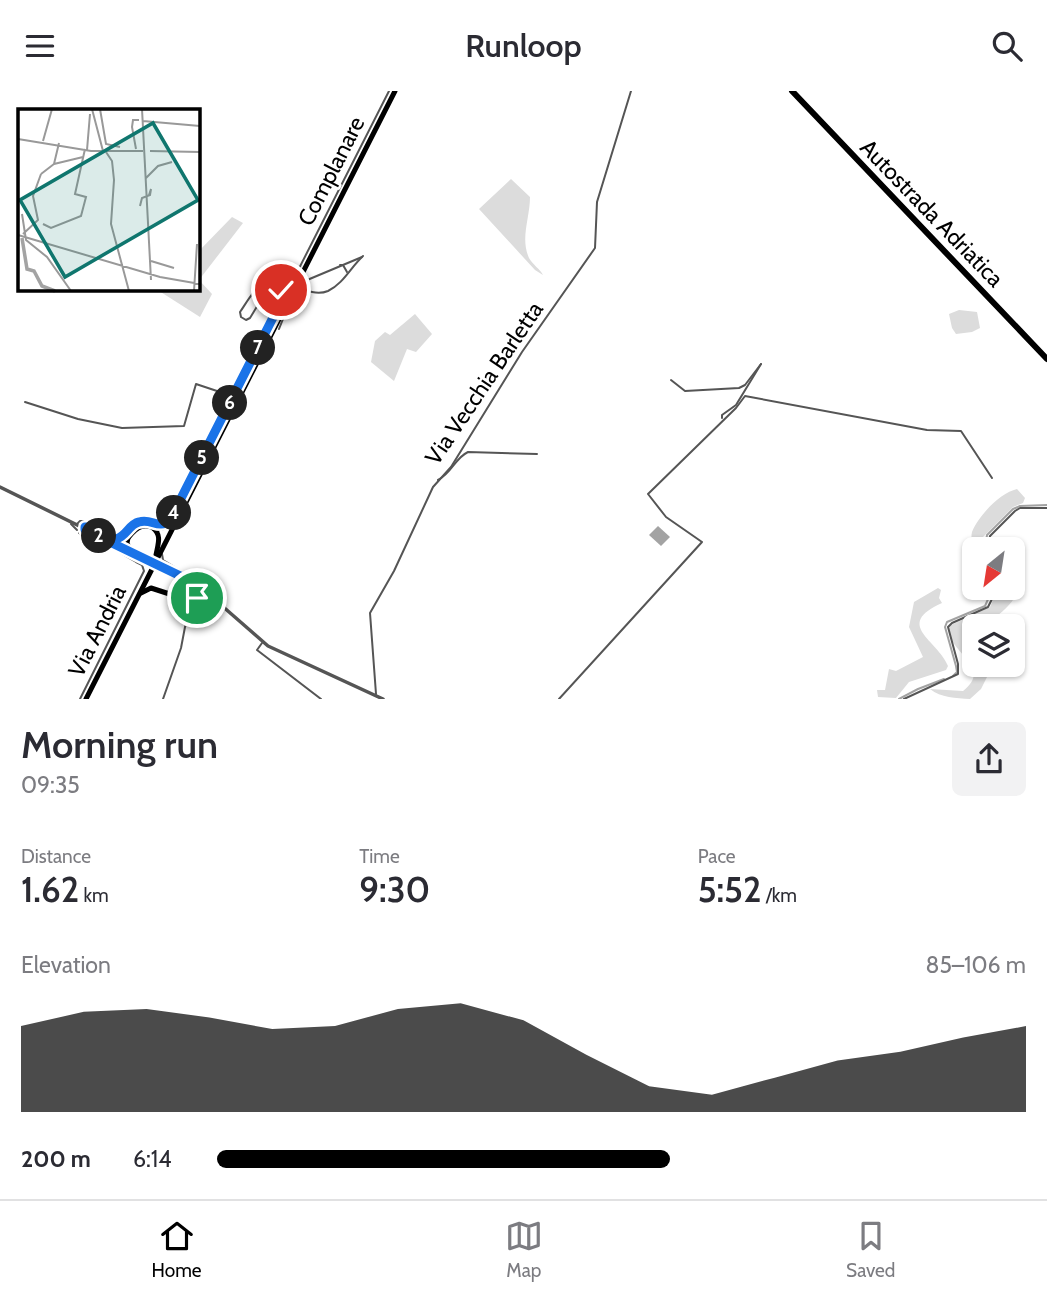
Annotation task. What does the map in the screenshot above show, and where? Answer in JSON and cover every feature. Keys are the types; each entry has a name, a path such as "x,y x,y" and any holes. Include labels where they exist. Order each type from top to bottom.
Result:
{"highway":[{"path":"84,698 393,91"},
{"path":"84,698 393,91"},
{"name":"Autostrada Adriatica","path":"794,91 1047,357"},
{"path":"126,543 136,527 167,526 180,507"},
{"path":"150,526 158,535 156,555"},
{"path":"116,544 126,543"},
{"path":"126,543 131,551"},
{"path":"155,562 150,577 158,589"},
{"path":"134,604 144,590 158,589 185,599 199,595"}],"street":[{"name":"Complanare","path":"279,329 393,91"},
{"name":"Complanare","path":"80,521 114,539 121,537 132,525 139,522 158,526 168,523 393,91"},
{"name":"Via Vecchia Barletta","path":"376,694 370,613 394,571 437,480 445,474 474,432 522,352 595,248 597,202 631,91"},
{"path":"286,292 267,290 250,318 246,320 241,317 240,312 261,285 272,281 316,293 327,291 363,257 304,279 300,283"},
{"path":"347,273 349,261"},
{"path":"349,261 352,266"},
{"path":"338,265 343,265 347,273"},
{"path":"307,268 311,278"},
{"path":"304,276 311,278"},
{"path":"199,595 196,580 163,560 162,555 267,348"},
{"path":"671,380 685,391 739,388 745,385 760,364 734,407 722,415 722,419"},
{"path":"25,402 78,419 122,428 184,426 196,384 233,397"},
{"path":"559,698 702,542 666,517 648,496 746,396 927,430 961,431 992,478"},
{"path":"437,480 446,476 466,452 537,454"},
{"path":"0,487 70,522 78,530"},
{"path":"990,537 1020,508 1047,508"},
{"path":"70,522 80,521 78,530"},
{"name":"Complanare","path":"86,528 91,527"},
{"path":"78,530 86,528 116,544"},
{"name":"Via Andria","path":"78,530 142,565 144,571 84,698"},
{"path":"131,551 197,584 199,595 185,627 181,648 163,698"},
{"name":"Via Andria","path":"84,698 143,593 150,590 189,604 199,595"},
{"path":"199,595 208,592 274,650 383,698"},
{"path":"904,698 958,674 948,627 988,607 992,600"},
{"path":"262,642 257,650 321,698"}],"shaded area":[{"path":"511,179 530,197 525,235 526,250 543,275 535,270 479,209"},
{"path":"232,217 243,223 200,279 200,250"},
{"path":"200,281 212,294 200,317 159,291 200,291"},
{"path":"959,310 977,312 980,328 956,334 949,314"},
{"path":"415,314 432,334 416,352 407,349 394,381 371,362 375,341 385,332 390,335"},
{"path":"1017,489 1025,498 1023,503 1013,507 983,537 971,537 975,525 985,512 1010,491"},
{"path":"658,526 670,537 661,546 649,535"},
{"path":"938,588 941,590 939,598 942,603 921,618 920,626 943,657 948,666 946,670 909,682 896,698 878,697 877,690 885,690 889,669 896,671 923,657 909,627 914,602"},
{"path":"993,600 1013,600 1000,614 975,614 990,607"},
{"path":"962,620 962,653 954,644 949,626"},
{"path":"973,677 987,677 981,689 970,699 944,696 930,689 963,691"}],"waterway":[{"path":"987,537 1013,509 1020,506 1047,505"},
{"path":"953,676 957,672 945,627 947,622 985,606 988,600"},
{"path":"899,699 944,679"}],"route":[{"path":"197,598 197,584 85,530 85,527 91,527 114,539 121,537 132,525 139,522 150,522 158,526 168,523 286,292 281,290"}]}
